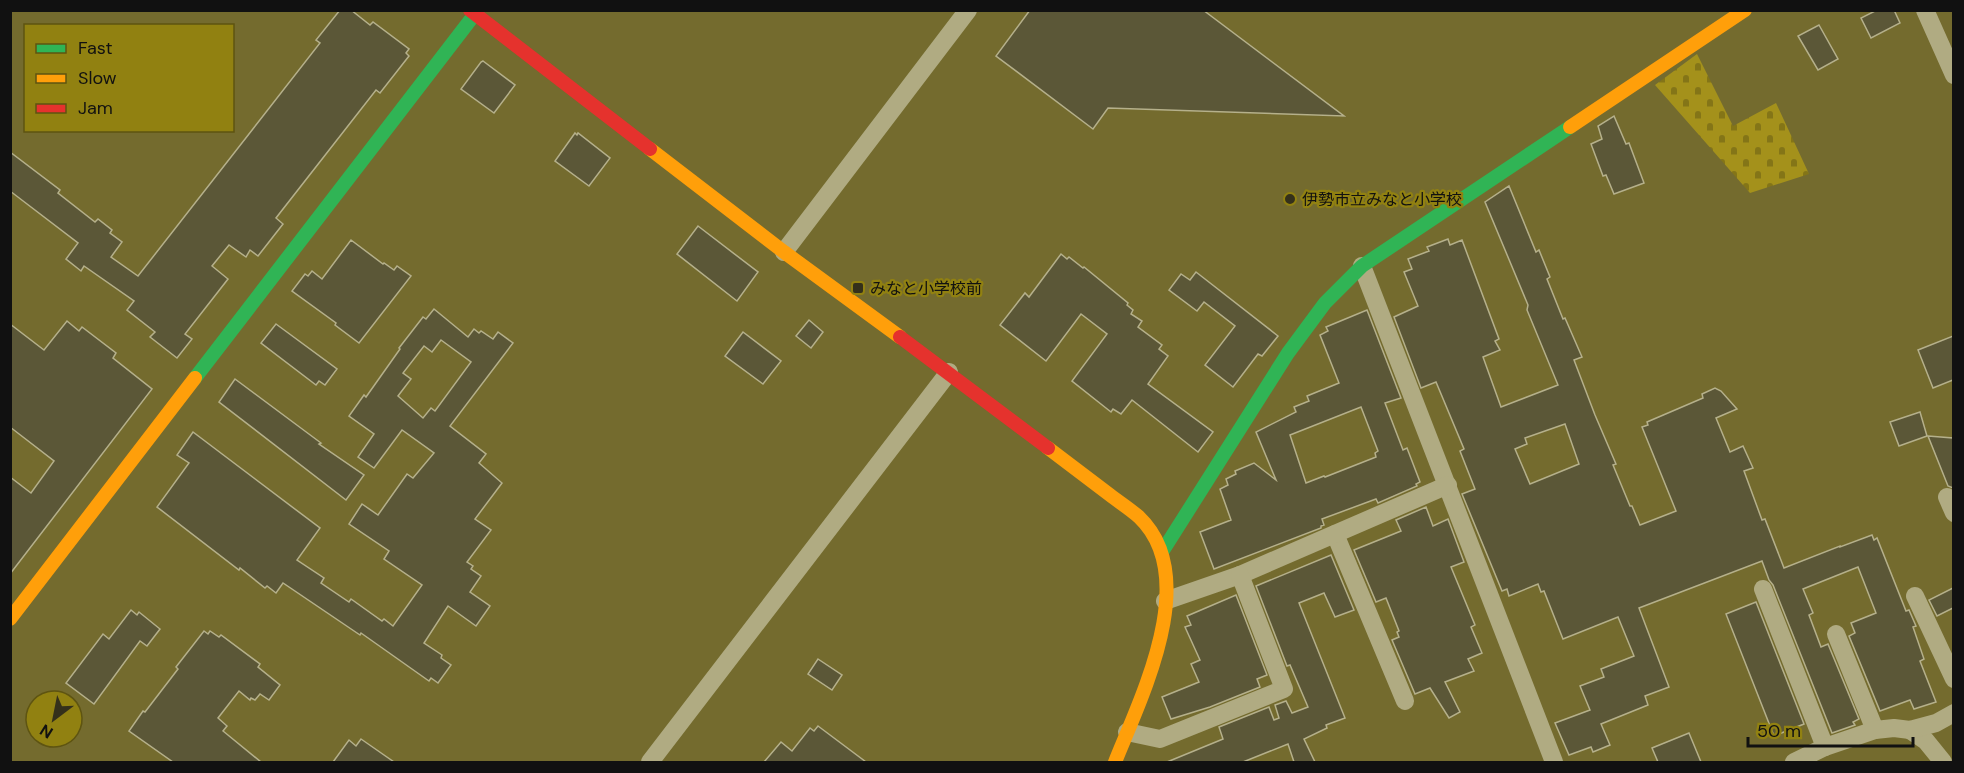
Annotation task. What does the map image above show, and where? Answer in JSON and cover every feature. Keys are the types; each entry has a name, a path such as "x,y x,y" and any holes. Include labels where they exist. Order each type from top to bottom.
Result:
{"street":[{"path":"784,252 968,10"},
{"path":"1162,552 1288,353 1325,303 1362,266 1745,10"},
{"path":"1925,10 1953,75"},
{"path":"10,619 475,12 784,252 950,372 1140,518 1152,533 1162,552 1165,575 1162,633 1115,762"},
{"path":"1362,266 1554,762"},
{"path":"650,762 950,372"},
{"path":"1165,601 1240,575 1448,485"},
{"path":"1335,534 1405,701"},
{"path":"1127,732 1160,739 1284,689 1240,575"},
{"path":"1763,589 1825,747"},
{"path":"1915,596 1953,679"},
{"path":"1836,634 1875,730"},
{"path":"1798,762 1825,747 1875,730 1894,728 1910,730 1936,723 1953,713"},
{"path":"1910,730 1926,741 1943,762"}],"green space":[{"path":"1697,54 1733,126 1776,103 1809,174 1750,193 1655,85"}],"building":[{"path":"340,10 351,10 370,25 373,22 409,49 406,53 409,56 380,93 376,90 276,218 283,224 258,256 250,250 246,257 229,245 212,266 228,279 185,334 192,339 177,358 150,337 155,332 127,310 134,301 84,266 81,271 66,259 78,243 10,191 10,152 60,190 58,193 95,222 98,219 112,230 110,233 122,242 111,257 138,276 320,43 316,40"},
{"path":"1030,10 1203,10 1344,116 1108,108 1093,129 996,56"},
{"path":"1877,10 1894,10 1900,23 1871,38 1861,18"},
{"path":"1819,25 1838,59 1818,70 1798,36"},
{"path":"483,61 515,85 494,113 461,89"},
{"path":"1614,116 1626,144 1629,143 1644,183 1614,194 1606,175 1603,176 1591,144 1602,139 1598,126"},
{"path":"575,133 610,158 589,186 555,161"},
{"path":"1509,186 1536,252 1539,250 1550,277 1547,279 1563,319 1565,318 1582,357 1574,360 1616,464 1613,465 1640,525 1676,511 1642,427 1648,425 1647,422 1703,398 1702,394 1715,388 1721,391 1737,409 1716,418 1730,452 1743,446 1753,468 1744,471 1762,520 1765,519 1784,568 1872,535 1874,540 1877,538 1906,611 1909,610 1916,626 1913,627 1924,659 1920,661 1936,702 1914,709 1910,700 1880,711 1849,636 1855,633 1851,623 1876,613 1858,567 1803,589 1813,613 1809,615 1821,647 1828,644 1859,719 1853,722 1855,725 1832,733 1762,561 1639,608 1669,687 1645,696 1648,705 1601,724 1610,745 1593,752 1591,747 1569,755 1555,723 1590,710 1580,686 1604,677 1601,669 1634,656 1618,617 1563,639 1544,591 1541,592 1538,584 1509,596 1507,589 1502,591 1462,494 1475,489 1460,451 1464,449 1436,382 1421,388 1394,317 1418,306 1404,272 1412,269 1408,259 1429,251 1427,247 1448,239 1450,245 1462,240 1499,339 1495,341 1500,350 1483,357 1501,407 1558,385 1485,202","holes":["1565,424 1579,464 1530,484 1515,449 1527,444 1525,438"]},
{"path":"698,226 758,272 737,301 677,254"},
{"path":"351,240 383,264 394,270 397,266 411,276 359,343 292,291 305,274 308,276 312,271 322,279"},
{"path":"1061,254 1084,267 1128,303 1127,305 1133,310 1131,314 1142,321 1138,327 1162,345 1159,349 1168,356 1148,384 1213,432 1198,452 1132,400 1121,414 1113,409 1111,412 1072,381 1107,334 1081,314 1046,361 1000,325 1025,293 1029,297"},
{"path":"1196,272 1278,336 1262,356 1258,354 1233,387 1205,365 1235,326 1204,302 1197,311 1169,290 1181,274 1190,280"},
{"path":"434,309 468,337 474,329 493,339 498,332 513,343 450,426 486,454 479,463 502,483 475,519 491,530 467,562 473,566 471,569 481,576 470,592 490,606 476,626 448,606 424,643 442,655 441,658 451,665 438,683 431,678 429,681 361,633 360,635 283,583 276,593 267,586 265,588 157,507 189,463 177,455 193,432 320,528 297,560 324,578 321,583 349,602 351,599 393,626 422,585 384,559 389,551 349,524 362,504 378,515 407,474 413,478 434,453 402,430 374,468 358,457 374,434 349,416 364,395 366,397 423,317 426,319","holes":["441,340 471,362 435,411 431,408 423,418 398,396 411,379 403,373 424,346 432,352"]},
{"path":"1367,310 1401,398 1385,403 1403,450 1407,448 1420,482 1416,484 1417,486 1378,503 1376,499 1322,519 1324,525 1321,528 1214,569 1200,532 1231,520 1220,489 1228,485 1226,479 1236,474 1235,471 1254,463 1276,480 1256,432 1296,412 1294,407 1309,401 1307,396 1339,383 1320,335 1328,331 1326,327","holes":["1361,407 1378,451 1375,453 1376,457 1306,483 1290,435"]},
{"path":"809,320 823,332 811,348 796,336"},
{"path":"67,321 79,331 82,327 116,353 113,358 152,389 10,574 10,477 31,493 54,461 10,427 10,324 44,350"},
{"path":"276,324 337,369 325,385 319,381 316,385 261,343"},
{"path":"743,332 781,361 763,384 725,356"},
{"path":"1953,336 1953,380 1933,388 1918,350"},
{"path":"235,379 321,443 319,444 364,475 346,500 219,402"},
{"path":"1920,412 1927,436 1899,446 1890,422"},
{"path":"1928,436 1953,438 1953,488 1948,486"},
{"path":"1426,507 1433,526 1448,519 1464,562 1451,567 1475,625 1471,627 1482,653 1468,659 1474,671 1445,682 1460,712 1449,718 1430,688 1415,694 1392,640 1399,637 1397,632 1399,631 1386,598 1376,602 1354,550 1401,531 1396,520"},
{"path":"1331,555 1354,610 1335,617 1324,593 1299,603 1345,718 1326,725 1327,728 1304,739 1315,762 1294,762 1288,744 1243,762 1167,762 1223,739 1219,727 1269,707 1274,720 1279,718 1275,705 1286,701 1292,713 1308,707 1290,665 1287,666 1256,586"},
{"path":"1953,588 1953,608 1937,616 1929,600"},
{"path":"1236,595 1267,675 1257,679 1260,687 1210,707 1171,719 1162,697 1199,682 1191,664 1200,660 1185,627 1191,625 1187,616"},
{"path":"1756,602 1804,724 1774,736 1726,614"},
{"path":"131,610 137,615 139,612 160,629 147,646 140,641 94,704 84,696 84,689 74,689 66,683 103,634 109,639"},
{"path":"204,631 208,634 210,631 219,637 221,635 260,664 258,667 280,685 269,700 260,694 255,700 251,698 250,700 239,691 218,718 227,726 223,731 261,762 173,762 129,731 178,669 176,667"},
{"path":"818,659 842,675 832,690 808,674"},
{"path":"818,726 866,762 764,762 781,742 792,751 810,728 814,731"},
{"path":"1689,733 1701,762 1658,762 1652,748"},
{"path":"361,739 394,762 333,762 349,740 356,746"}],"traffic: fast":[{"path":"195,378 478,10"},
{"path":"1162,552 1288,353 1325,303 1362,266 1570,127"}],"traffic: slow":[{"path":"1570,127 1745,10"},
{"path":"650,149 900,337"},
{"path":"10,619 195,378"},
{"path":"1048,448 1139,517 1157,542 1165,571 1166,604 1160,638 1151,672 1115,762"}],"traffic: jam":[{"path":"470,10 650,149"},
{"path":"900,337 1048,448"}],"place":[{"name":"伊勢市立みなと小学校","path":"1290,199"},
{"name":"みなと小学校前","path":"858,288"}]}
